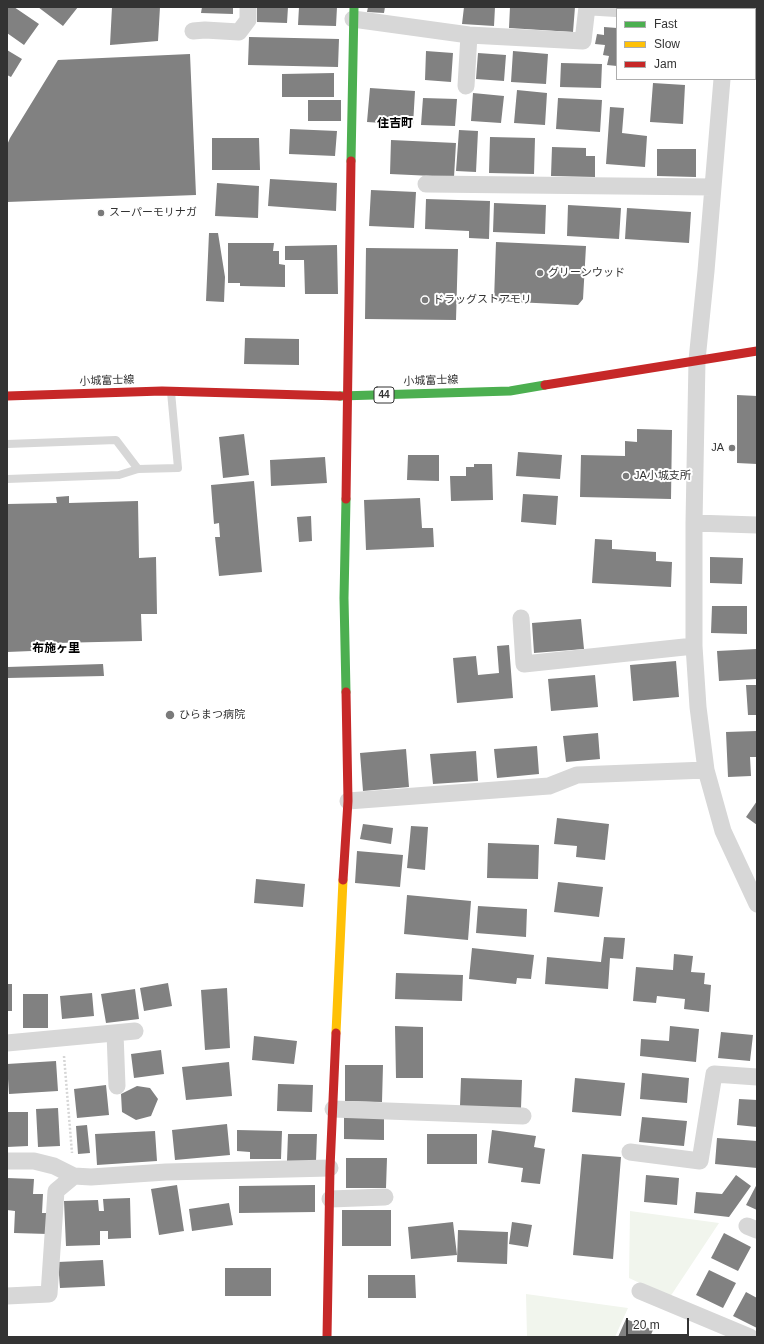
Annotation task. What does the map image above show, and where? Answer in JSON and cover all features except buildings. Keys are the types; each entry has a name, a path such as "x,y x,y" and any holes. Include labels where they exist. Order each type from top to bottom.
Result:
{"street":[{"path":"193,31 205,30 240,32 248,20 248,7"},
{"path":"327,1337 330,1168 339,951 348,801 344,598 353,13 469,35 583,41 587,7"},
{"path":"592,7 616,8"},
{"path":"466,86 469,35"},
{"path":"722,80 697,360 694,524 694,646 698,707 706,770 723,831 757,904"},
{"path":"426,184 713,187"},
{"name":"小城富士線","path":"7,396 171,391 348,396 510,391 757,351"},
{"path":"694,524 757,525"},
{"path":"521,618 524,664 694,646"},
{"path":"348,801 549,786 577,775 706,770"},
{"path":"7,1043 135,1031"},
{"path":"115,1033 117,1086"},
{"path":"630,1152 700,1160 714,1074 757,1077"},
{"path":"333,1109 523,1116"},
{"path":"7,1161 34,1161 54,1166 74,1176 91,1177 166,1172 330,1168"},
{"path":"7,1296 49,1294 56,1191 74,1176"},
{"path":"330,1199 385,1197"},
{"path":"640,1291 750,1337"}],"lane":[{"path":"7,479 119,475 138,470 178,468 171,391"},
{"path":"7,444 116,440 138,470"}],"path":[{"path":"62,1038 74,1176"}],"shaded area":[{"path":"630,1211 719,1223 670,1297 629,1278"},
{"path":"526,1294 628,1308 615,1337 527,1337"}],"traffic: fast":[{"path":"351,161 354,7"},
{"path":"340,396 510,391 545,385"},
{"path":"346,499 344,598 346,692"}],"traffic: slow":[{"path":"336,1033 343,880"}],"traffic: jam":[{"path":"346,499 351,161"},
{"path":"545,385 757,351"},
{"path":"7,396 162,391 340,396"},
{"path":"343,880 348,801 346,692"},
{"path":"327,1337 330,1168 336,1033"}],"place":[{"name":"スーパーモリナガ","path":"101,213"},
{"name":"グリーンウッド","path":"540,273"},
{"name":"ドラッグストアモリ","path":"425,300"},
{"name":"JA","path":"732,448"},
{"name":"JA小城支所","path":"626,476"},
{"name":"ひらまつ病院","path":"170,715"}],"district":[{"name":"住吉町","path":"395,124"},
{"name":"布施ヶ里","path":"56,649"}]}
